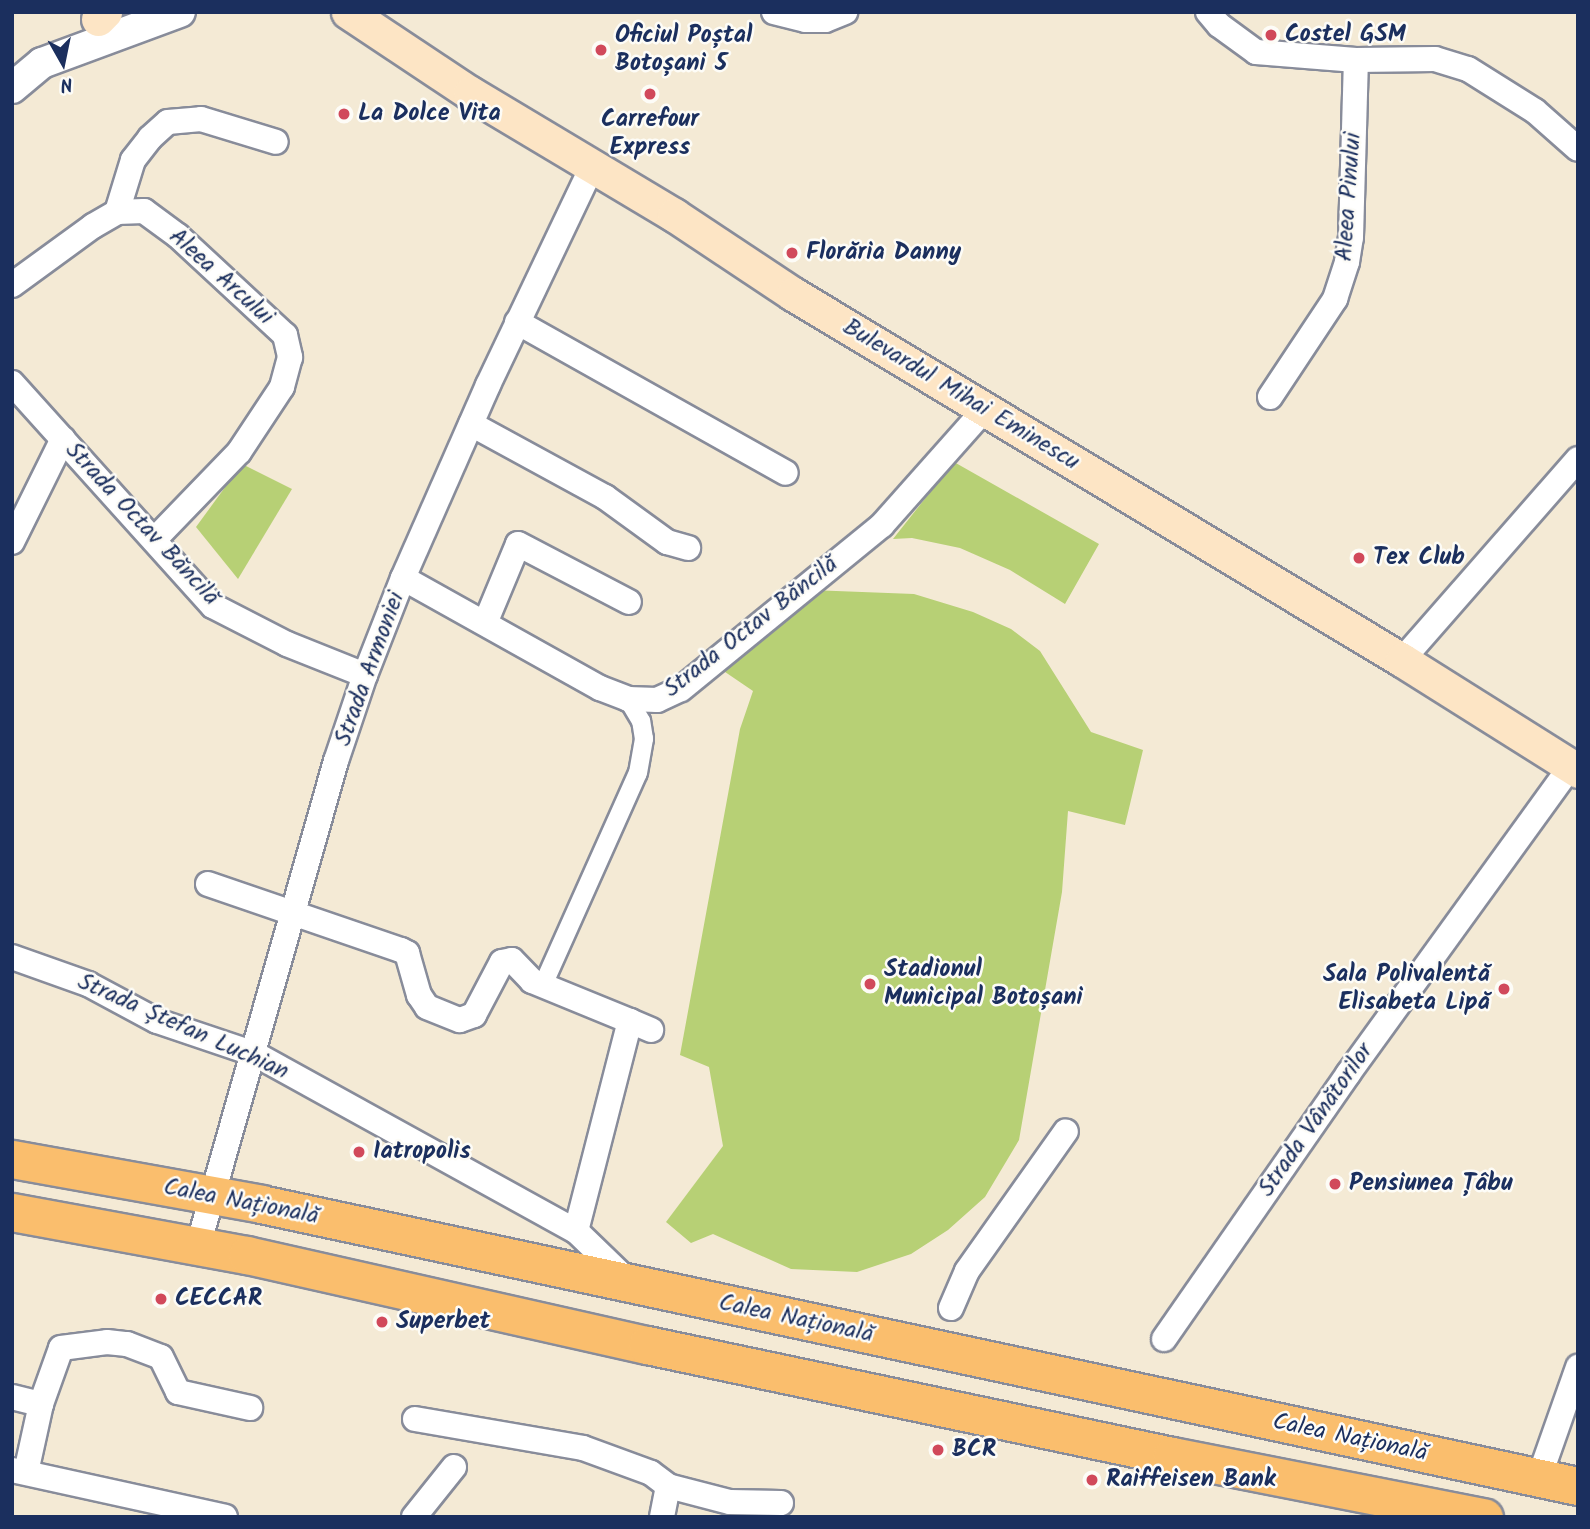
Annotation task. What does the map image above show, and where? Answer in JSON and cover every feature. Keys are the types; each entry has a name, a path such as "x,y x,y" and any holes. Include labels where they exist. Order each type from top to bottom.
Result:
{"main road":[{"name":"Bulevardul Mihai Eminescu","path":"360,15 470,93 674,215 793,293 984,410 1402,660 1574,769"},
{"name":"Calea Națională","path":"12,1159 211,1195 1578,1486"},
{"name":"Calea Națională","path":"12,1212 198,1246 1172,1456 1391,1507 1484,1517"}],"street":[{"path":"42,63 180,12"},
{"path":"774,12 806,20 825,20 845,12"},
{"path":"1208,12 1219,25 1256,52 1356,60 1435,59 1468,69 1535,111 1578,149"},
{"path":"12,88 106,14"},
{"name":"Aleea Pinului","path":"1270,397 1335,299 1347,262 1351,237 1356,60"},
{"path":"12,285 93,226 117,212 133,160 150,138 168,122 201,119 276,142"},
{"name":"Strada Armoniei","path":"198,1246 337,761 365,675 403,578 471,424 592,167"},
{"name":"Aleea Arcului","path":"117,212 144,211 178,236 285,335 290,357 282,387 239,452 154,540"},
{"path":"517,322 786,474"},
{"name":"Strada Octav Băncilă","path":"12,383 212,606 287,644 365,675"},
{"name":"Strada Octav Băncilă","path":"403,578 486,621 600,688 628,699 657,700 681,689 881,525 984,410"},
{"path":"471,424 605,496 667,542 688,548"},
{"path":"12,542 63,439"},
{"path":"1402,660 1578,459"},
{"path":"486,621 517,544 629,603"},
{"path":"543,985 638,774 644,739 641,721 628,699"},
{"name":"Strada Vânătorilor","path":"1164,1339 1348,1074 1574,769"},
{"path":"208,884 407,953 419,995 427,1007 460,1020 474,1015 502,962 512,960 532,981 640,1026 576,1231"},
{"name":"Strada Ștefan Luchian","path":"12,957 88,984 157,1021 255,1054 576,1231 632,1284"},
{"path":"951,1308 967,1271 1066,1131"},
{"path":"225,1517 19,1471 61,1348 107,1342 127,1344 161,1357 178,1392 250,1408"},
{"path":"1539,1478 1578,1367"},
{"path":"12,1397 41,1404"},
{"path":"415,1419 583,1448 651,1473 668,1486 727,1509 781,1503"},
{"path":"414,1517 454,1467"},
{"path":"662,1517 668,1486"}],"green space":[{"path":"954,462 1099,544 1065,604 1010,570 960,548 912,538 893,539"},
{"path":"242,464 292,489 238,579 196,527"},
{"name":"Stadionul Municipal Botoșani","path":"810,590 914,594 973,612 1011,629 1040,651 1091,732 1143,750 1125,825 1068,811 1062,892 1019,1140 985,1197 948,1230 911,1254 857,1272 791,1269 713,1234 691,1243 666,1222 723,1146 709,1067 680,1055 740,729 753,691 706,659"}],"place":[{"name":"Costel GSM","path":"1271,35"},
{"name":"Oficiul Poștal Botoșani 5","path":"601,50"},
{"name":"Carrefour Express","path":"650,94"},
{"name":"La Dolce Vita","path":"344,114"},
{"name":"Florăria Danny","path":"792,253"},
{"name":"Tex Club","path":"1359,558"},
{"name":"Stadionul Municipal Botoșani","path":"870,984"},
{"name":"Sala Polivalentă Elisabeta Lipă","path":"1504,989"},
{"name":"Iatropolis","path":"359,1152"},
{"name":"Pensiunea Țâbu","path":"1335,1184"},
{"name":"CECCAR","path":"161,1299"},
{"name":"Superbet","path":"382,1322"},
{"name":"BCR","path":"938,1450"},
{"name":"Raiffeisen Bank","path":"1092,1480"}]}
